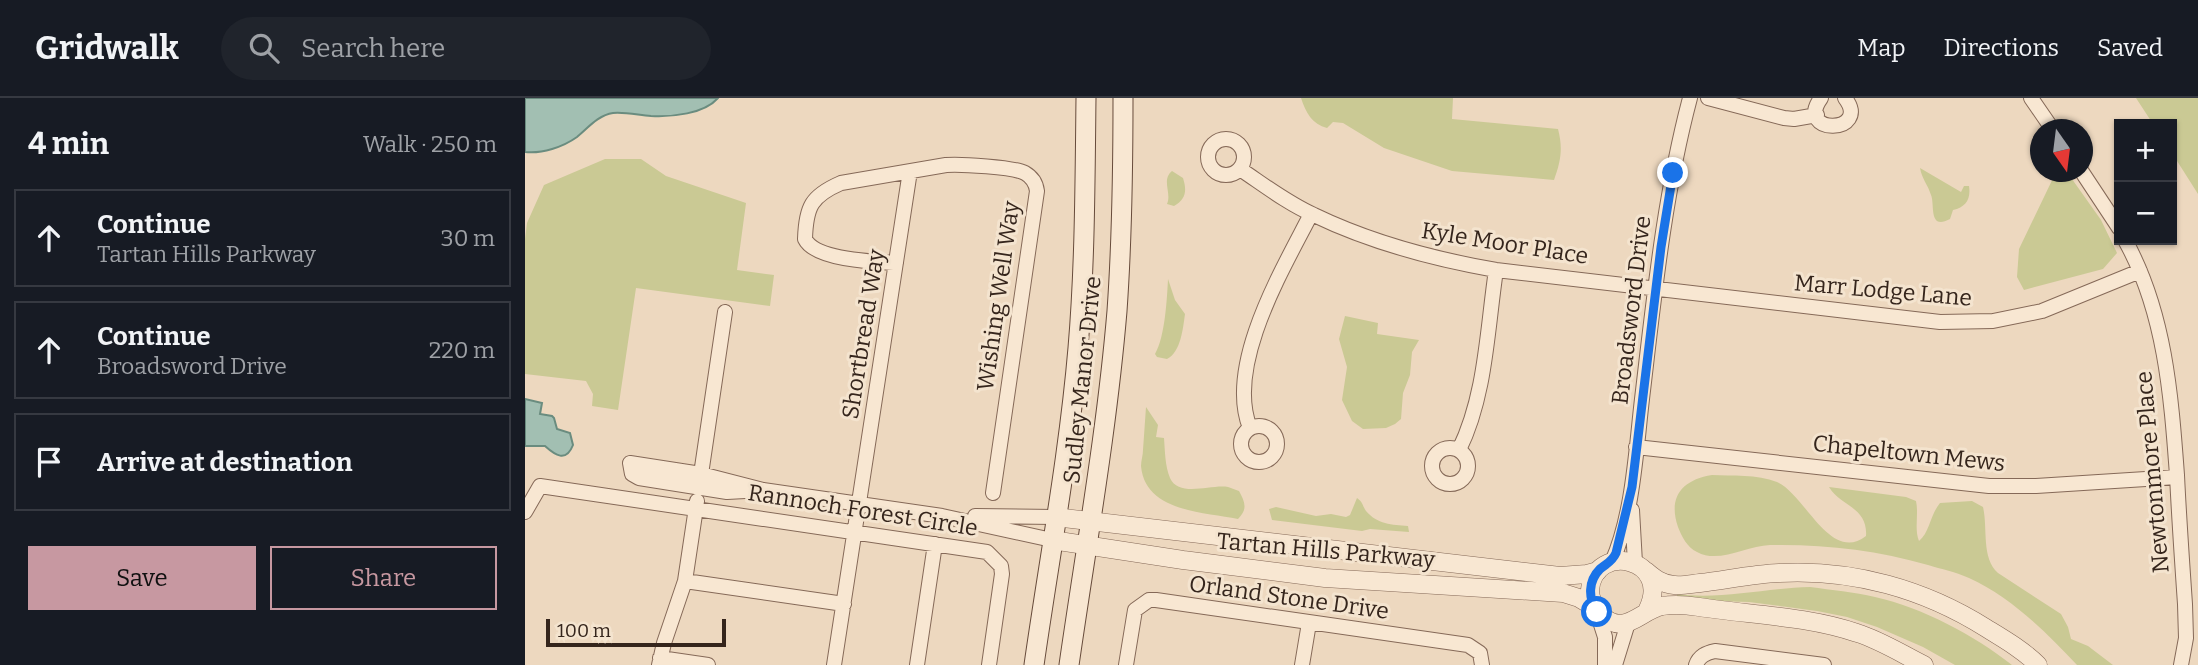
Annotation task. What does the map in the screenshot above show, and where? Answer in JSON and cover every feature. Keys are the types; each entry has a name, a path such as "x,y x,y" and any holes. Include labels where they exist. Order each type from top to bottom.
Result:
{"main road":[{"name":"Sudley Manor Drive","path":"1034,665 1077,349 1084,249 1086,98"},
{"name":"Sudley Manor Drive","path":"1069,665 1117,311 1123,98"}],"street":[{"name":"Broadsword Drive","path":"1640,567 1633,543 1632,487 1636,447 1655,288 1671,184 1691,98"},
{"path":"1708,98 1784,118 1817,115"},
{"path":"1821,98 1816,107 1817,115 1824,125 1829,127 1840,126 1848,119 1849,103 1845,98"},
{"path":"2031,98 2045,119"},
{"name":"Wishing Well Way","path":"897,263 843,257 813,248 805,239 811,203 829,188 841,183 960,164 1020,171 1032,178 1037,191 993,494"},
{"name":"Kyle Moor Place","path":"1240,169 1311,214 1384,243 1440,260 1496,270 1655,288"},
{"name":"Shortbread Way","path":"834,665 910,171"},
{"path":"2089,182 2114,220"},
{"path":"1250,428 1243,396 1252,345 1272,289 1311,214"},
{"name":"Newtonmore Place","path":"2128,245 2140,271 2163,348 2172,398 2185,604 2186,638 2181,665"},
{"path":"1459,450 1471,426 1477,402 1496,270"},
{"name":"Marr Lodge Lane","path":"1655,288 1965,323 1993,321 2042,310 2140,271"},
{"path":"708,665 660,662 685,581 725,312"},
{"name":"Chapeltown Mews","path":"1636,447 1989,486 2036,486 2177,477"},
{"path":"700,481 943,516 1052,540"},
{"name":"Rannoch Forest Circle","path":"525,512 540,486 987,552 1001,566 1002,574 989,665"},
{"name":"Broadsword Drive","path":"1605,566 1619,542 1632,487"},
{"path":"943,516 1055,517"},
{"name":"Tartan Hills Parkway","path":"1055,517 1560,576 1587,574 1623,560 1672,585 1777,573 1833,573 1913,592 1945,605 2004,638 2038,665"},
{"name":"Tartan Hills Parkway","path":"1052,540 1325,578 1563,593 1579,598 1612,622 1628,623"},
{"path":"917,665 935,544"},
{"path":"1605,566 1590,589 1605,637 1605,665"},
{"path":"1615,665 1628,623 1647,611 1654,593 1652,582 1640,567"},
{"path":"685,581 844,604"},
{"name":"Orland Stone Drive","path":"1126,665 1135,610 1149,600 1468,645 1481,653 1482,665"},
{"path":"1647,611 1688,605 1828,625 1858,633 1924,665"},
{"path":"1302,665 1309,623"},
{"path":"1696,665 1706,653 1715,651 1824,665"}],"shaded area":[{"path":"525,98 718,98 705,108 678,115 608,114 565,144 545,151 525,152"},
{"path":"1301,98 1453,98 1452,119 1558,129 1561,154 1558,167 1554,180 1452,171 1384,148 1343,123 1333,122 1327,128 1317,124 1310,117"},
{"path":"2136,98 2198,98 2198,194 2177,161 2177,119 2150,119"},
{"path":"605,159 641,159 666,176 746,203 737,270 774,275 770,306 636,288 618,410 592,406 593,394 586,381 525,374 527,223 544,185"},
{"path":"1920,168 1961,192 1964,186 1969,186 1967,202 1953,210 1950,219 1938,222 1935,219 1931,195"},
{"path":"1172,171 1183,178 1185,187 1185,194 1174,206 1167,204 1167,178"},
{"path":"2051,182 2074,182 2101,220 2117,253 2103,269 2024,290 2017,277 2019,249"},
{"path":"1168,279 1175,300 1185,314 1178,345 1167,359 1155,354 1163,328"},
{"path":"1345,316 1378,323 1377,334 1419,340 1412,352 1410,375 1403,393 1401,419 1386,428 1363,429 1352,421 1342,400 1347,367 1339,339"},
{"path":"525,399 542,403 540,414 552,416 557,429 570,433 573,445 567,454 560,456 545,446 525,446"},
{"path":"1146,407 1158,425 1156,437 1164,438 1167,469 1174,484 1188,489 1228,487 1239,491 1245,505 1238,519 1178,507 1153,493 1145,481 1141,466"},
{"path":"1712,475 1753,477 1777,482 1798,499 1829,534 1841,541 1853,542 1866,536 1865,526 1858,513 1829,487 1906,497 1916,501 1919,541 1926,533 1940,503 1972,501 1983,507 1987,551 1998,573 2061,614 2071,639 2088,646 2113,665 2077,665 2040,628 1999,595 1964,576 1928,565 1869,552 1810,546 1770,545 1714,556 1697,552 1685,541 1678,527 1675,517 1676,499 1692,481"},
{"path":"1357,498 1375,519 1408,526 1409,532 1370,529 1362,531 1272,520 1269,509 1276,507 1316,516 1331,514 1346,517 1350,515"},
{"path":"1810,587 1867,595 1911,608 1965,633 2012,665 1955,665 1923,647 1877,627 1817,611 1749,602 1677,600 1677,594 1710,596"}],"route":[{"path":"1597,612 1590,589 1594,576 1603,566 1612,562 1616,553 1632,487 1661,247 1673,173"}]}
